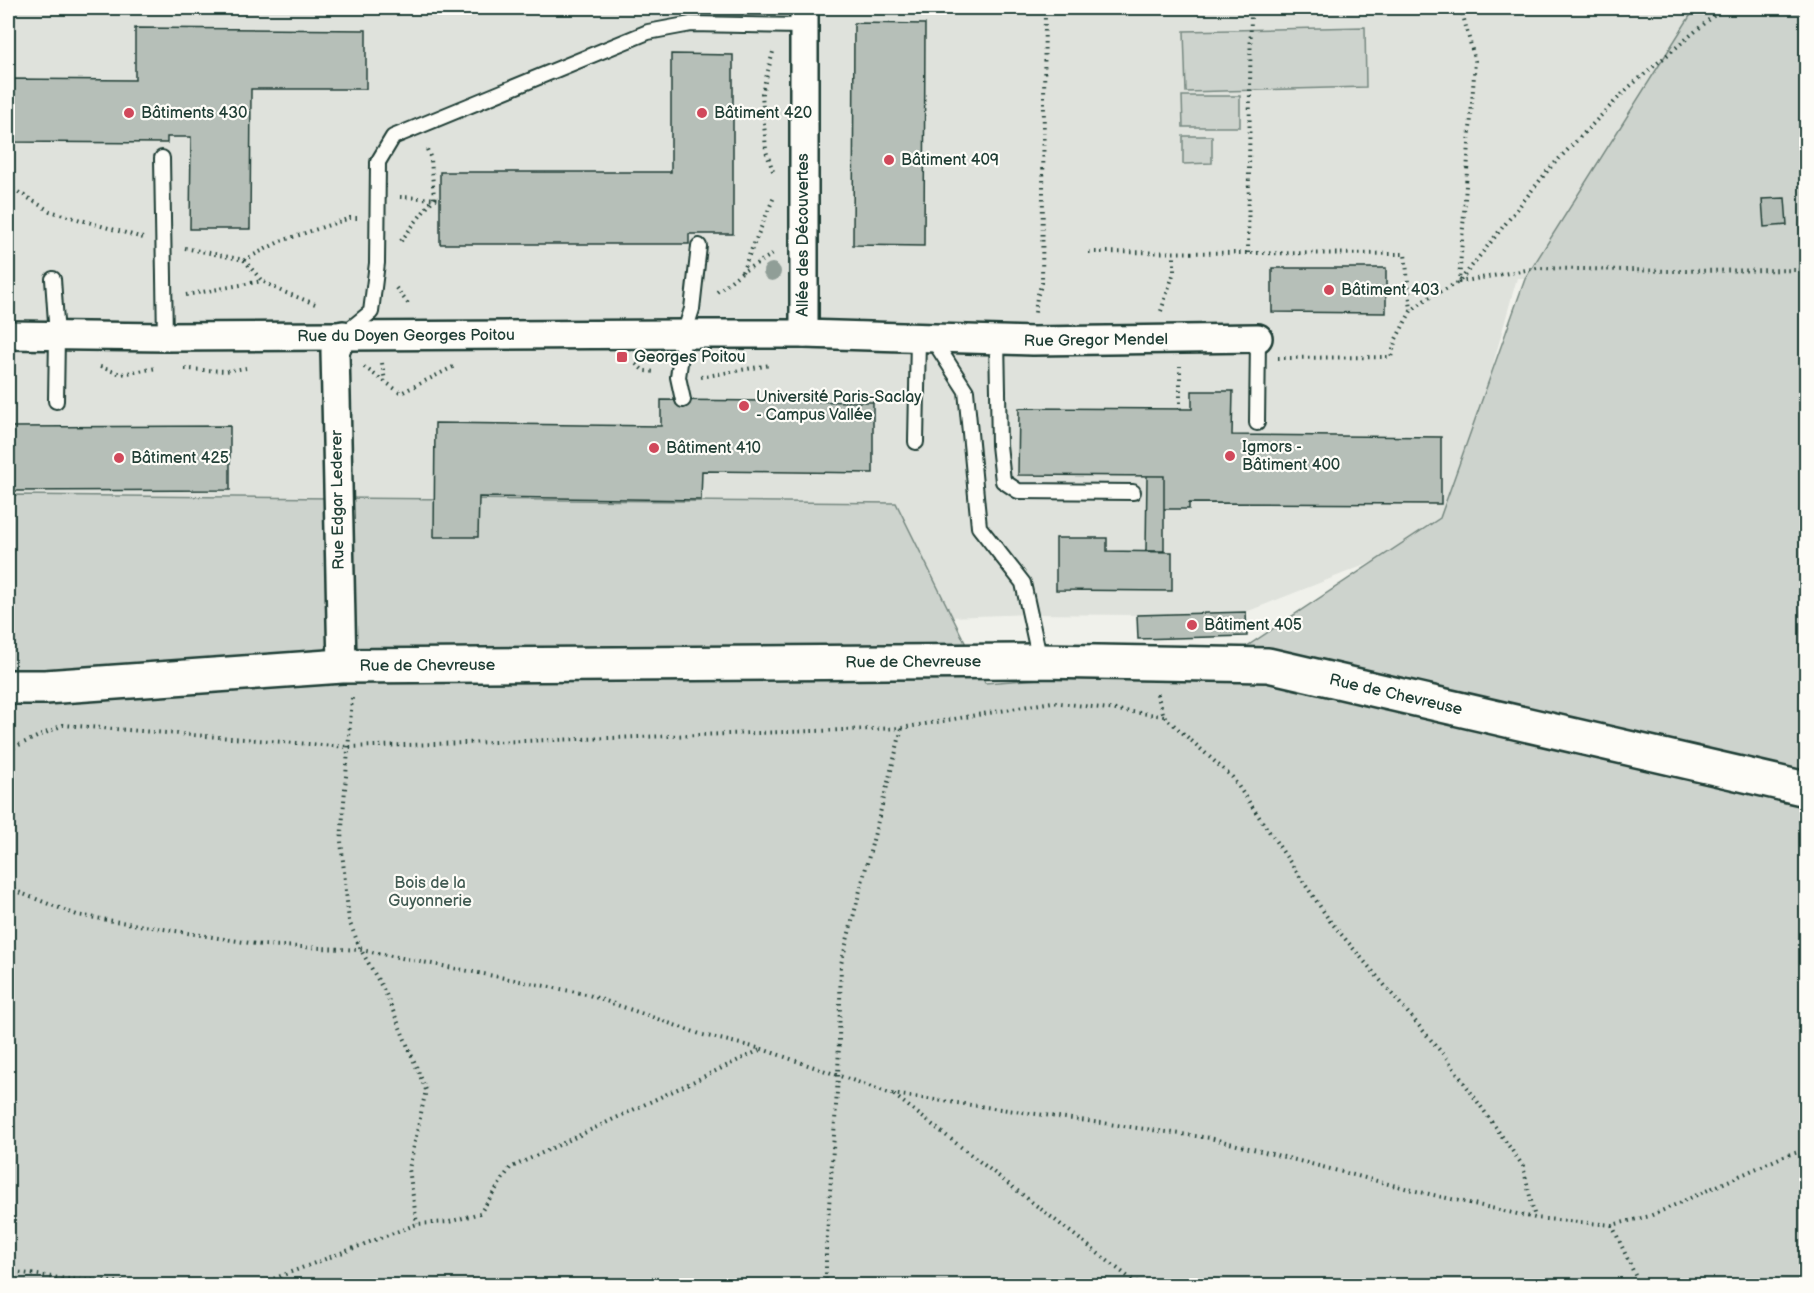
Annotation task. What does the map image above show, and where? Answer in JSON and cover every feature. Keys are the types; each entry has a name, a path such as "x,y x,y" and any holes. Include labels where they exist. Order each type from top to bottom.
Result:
{"street":[{"name":"Allée des Découvertes","path":"796,19 804,334 925,338"},
{"name":"Rue du Doyen Georges Poitou","path":"8,335 165,337 804,334"},
{"name":"Rue Edgar Lederer","path":"342,666 334,351 343,335"},
{"name":"Rue Gregor Mendel","path":"925,338 1262,348"},
{"name":"Rue de Chevreuse","path":"8,687 45,687 342,666 1040,661 1268,665 1806,789"}],"lane":[{"path":"343,335 371,312 377,263 378,162 393,137 648,32 690,24 796,19"},
{"path":"162,158 165,337"},
{"path":"683,400 678,377 684,334 692,309 699,246"},
{"path":"53,279 57,336 56,401"},
{"path":"916,442 925,338"},
{"path":"925,338 966,392 979,527 1023,583 1040,661"},
{"path":"997,339 999,445 1003,481 1018,490 1133,492"},
{"path":"1257,423 1262,348"}],"path":[{"path":"1011,8 1045,10 1042,282 1037,297 1035,320"},
{"path":"1248,253 1251,8"},
{"path":"1459,282 1475,61 1461,8"},
{"path":"1459,282 1549,170 1628,88 1723,8"},
{"path":"776,177 766,151 762,93 796,19"},
{"path":"400,243 434,198 431,159 418,127"},
{"path":"8,186 50,211 163,244 243,260 262,281 317,305"},
{"path":"742,272 779,186"},
{"path":"378,197 441,199"},
{"path":"243,260 281,241 350,218 378,218"},
{"path":"712,296 742,272 782,249"},
{"path":"1089,252 1405,254 1411,311"},
{"path":"1159,318 1174,272 1174,253"},
{"path":"1262,348 1391,357 1396,339 1411,311 1425,300 1459,282 1537,268 1671,271 1806,270"},
{"path":"164,297 262,281"},
{"path":"1180,364 1180,409"},
{"path":"1148,663 1164,716 1232,777 1330,921 1448,1060 1523,1166 1535,1218"},
{"path":"342,666 353,702 341,841 349,921 361,950 386,994 426,1090 409,1169 417,1224"},
{"path":"8,750 63,725 348,747 902,728 1052,702 1164,716"},
{"path":"826,1286 842,964 902,728"},
{"path":"8,888 77,915 262,945 361,950 586,994 703,1035 762,1049 892,1094 1210,1138 1416,1191 1535,1218 1612,1225 1650,1216 1784,1156 1806,1150"},
{"path":"251,1286 417,1224 449,1222 480,1213 510,1168 762,1049"},
{"path":"892,1094 1140,1286"},
{"path":"1612,1225 1640,1286"},
{"path":"8,1271 67,1279 180,1286"}],"shaded area":[{"name":"Université Paris-Saclay - Campus Vallée","path":"8,8 1806,8 1806,279 1517,278 1446,533 1246,612 1137,615 1029,614 369,638 8,646"}],"green space":[{"name":"Bois de la Guyonnerie","path":"1695,8 1806,8 1806,1285 8,1286 8,495 896,503 985,683 1217,666 1440,518 1525,279"},
{"path":"1365,27 1366,87 1186,92 1184,31"},
{"path":"1182,96 1240,96 1240,127 1183,127"},
{"path":"1183,136 1212,136 1212,163 1183,164"}],"building":[{"name":"Bâtiment 409","path":"854,23 925,24 924,246 853,245"},
{"name":"Bâtiments 430","path":"135,28 366,30 366,89 251,89 250,229 190,229 191,137 167,137 167,143 8,142 8,79 135,80"},
{"name":"Bâtiment 420","path":"671,54 733,55 733,234 689,234 689,244 440,244 440,172 671,172"},
{"path":"1785,198 1787,225 1764,227 1762,199"},
{"name":"Bâtiment 403","path":"1272,268 1386,268 1386,313 1272,312"},
{"name":"Igmors - Bâtiment 400","path":"1192,391 1233,391 1232,435 1441,437 1441,504 1189,503 1189,509 1164,509 1164,476 1018,475 1019,408 1192,409"},
{"name":"Bâtiment 410","path":"661,400 873,402 873,473 702,471 701,500 479,497 478,537 434,537 435,423 661,426"},
{"name":"Bâtiment 425","path":"230,426 230,490 8,491 8,427"},
{"path":"1147,476 1164,476 1164,551 1146,551"},
{"path":"1056,538 1107,538 1107,551 1172,552 1172,591 1056,590"},
{"name":"Bâtiment 405","path":"1246,612 1247,636 1138,639 1137,615"}],"place":[{"name":"Bâtiments 430","path":"129,113"},
{"name":"Bâtiment 420","path":"702,113"},
{"name":"Bâtiment 409","path":"889,160"},
{"name":"Bâtiment 403","path":"1329,290"},
{"name":"Georges Poitou","path":"622,357"},
{"name":"Université Paris-Saclay - Campus Vallée","path":"744,406"},
{"name":"Bâtiment 410","path":"654,448"},
{"name":"Igmors - Bâtiment 400","path":"1230,456"},
{"name":"Bâtiment 425","path":"119,458"},
{"name":"Bâtiment 405","path":"1192,625"}]}
